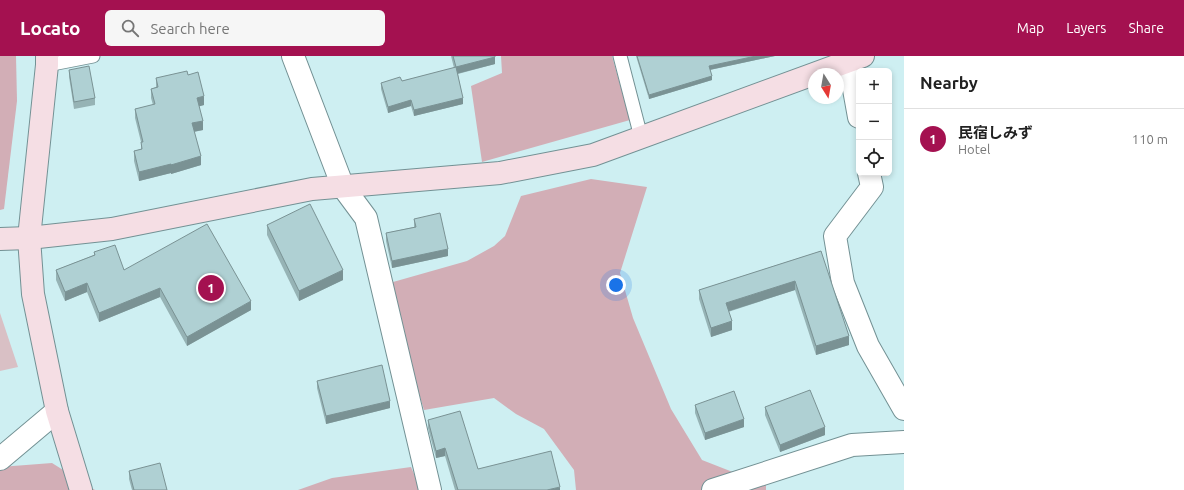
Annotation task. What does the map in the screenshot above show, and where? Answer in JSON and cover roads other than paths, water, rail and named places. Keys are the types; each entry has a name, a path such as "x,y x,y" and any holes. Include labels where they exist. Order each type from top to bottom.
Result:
{"street":[{"path":"293,56 343,187 366,218 430,490"},
{"path":"0,239 30,238 112,229 312,189 500,173 593,155 853,58 858,104"},
{"path":"47,61 30,238 33,294 57,411 81,490"},
{"path":"870,176 872,187 835,236 843,283 868,346 904,409"},
{"path":"0,459 57,411"},
{"path":"713,490 852,445 904,442"}],"lane":[{"path":"47,61 93,56"},
{"path":"620,56 641,137"}],"place":[{"name":"民宿しみず","path":"211,288"}]}
